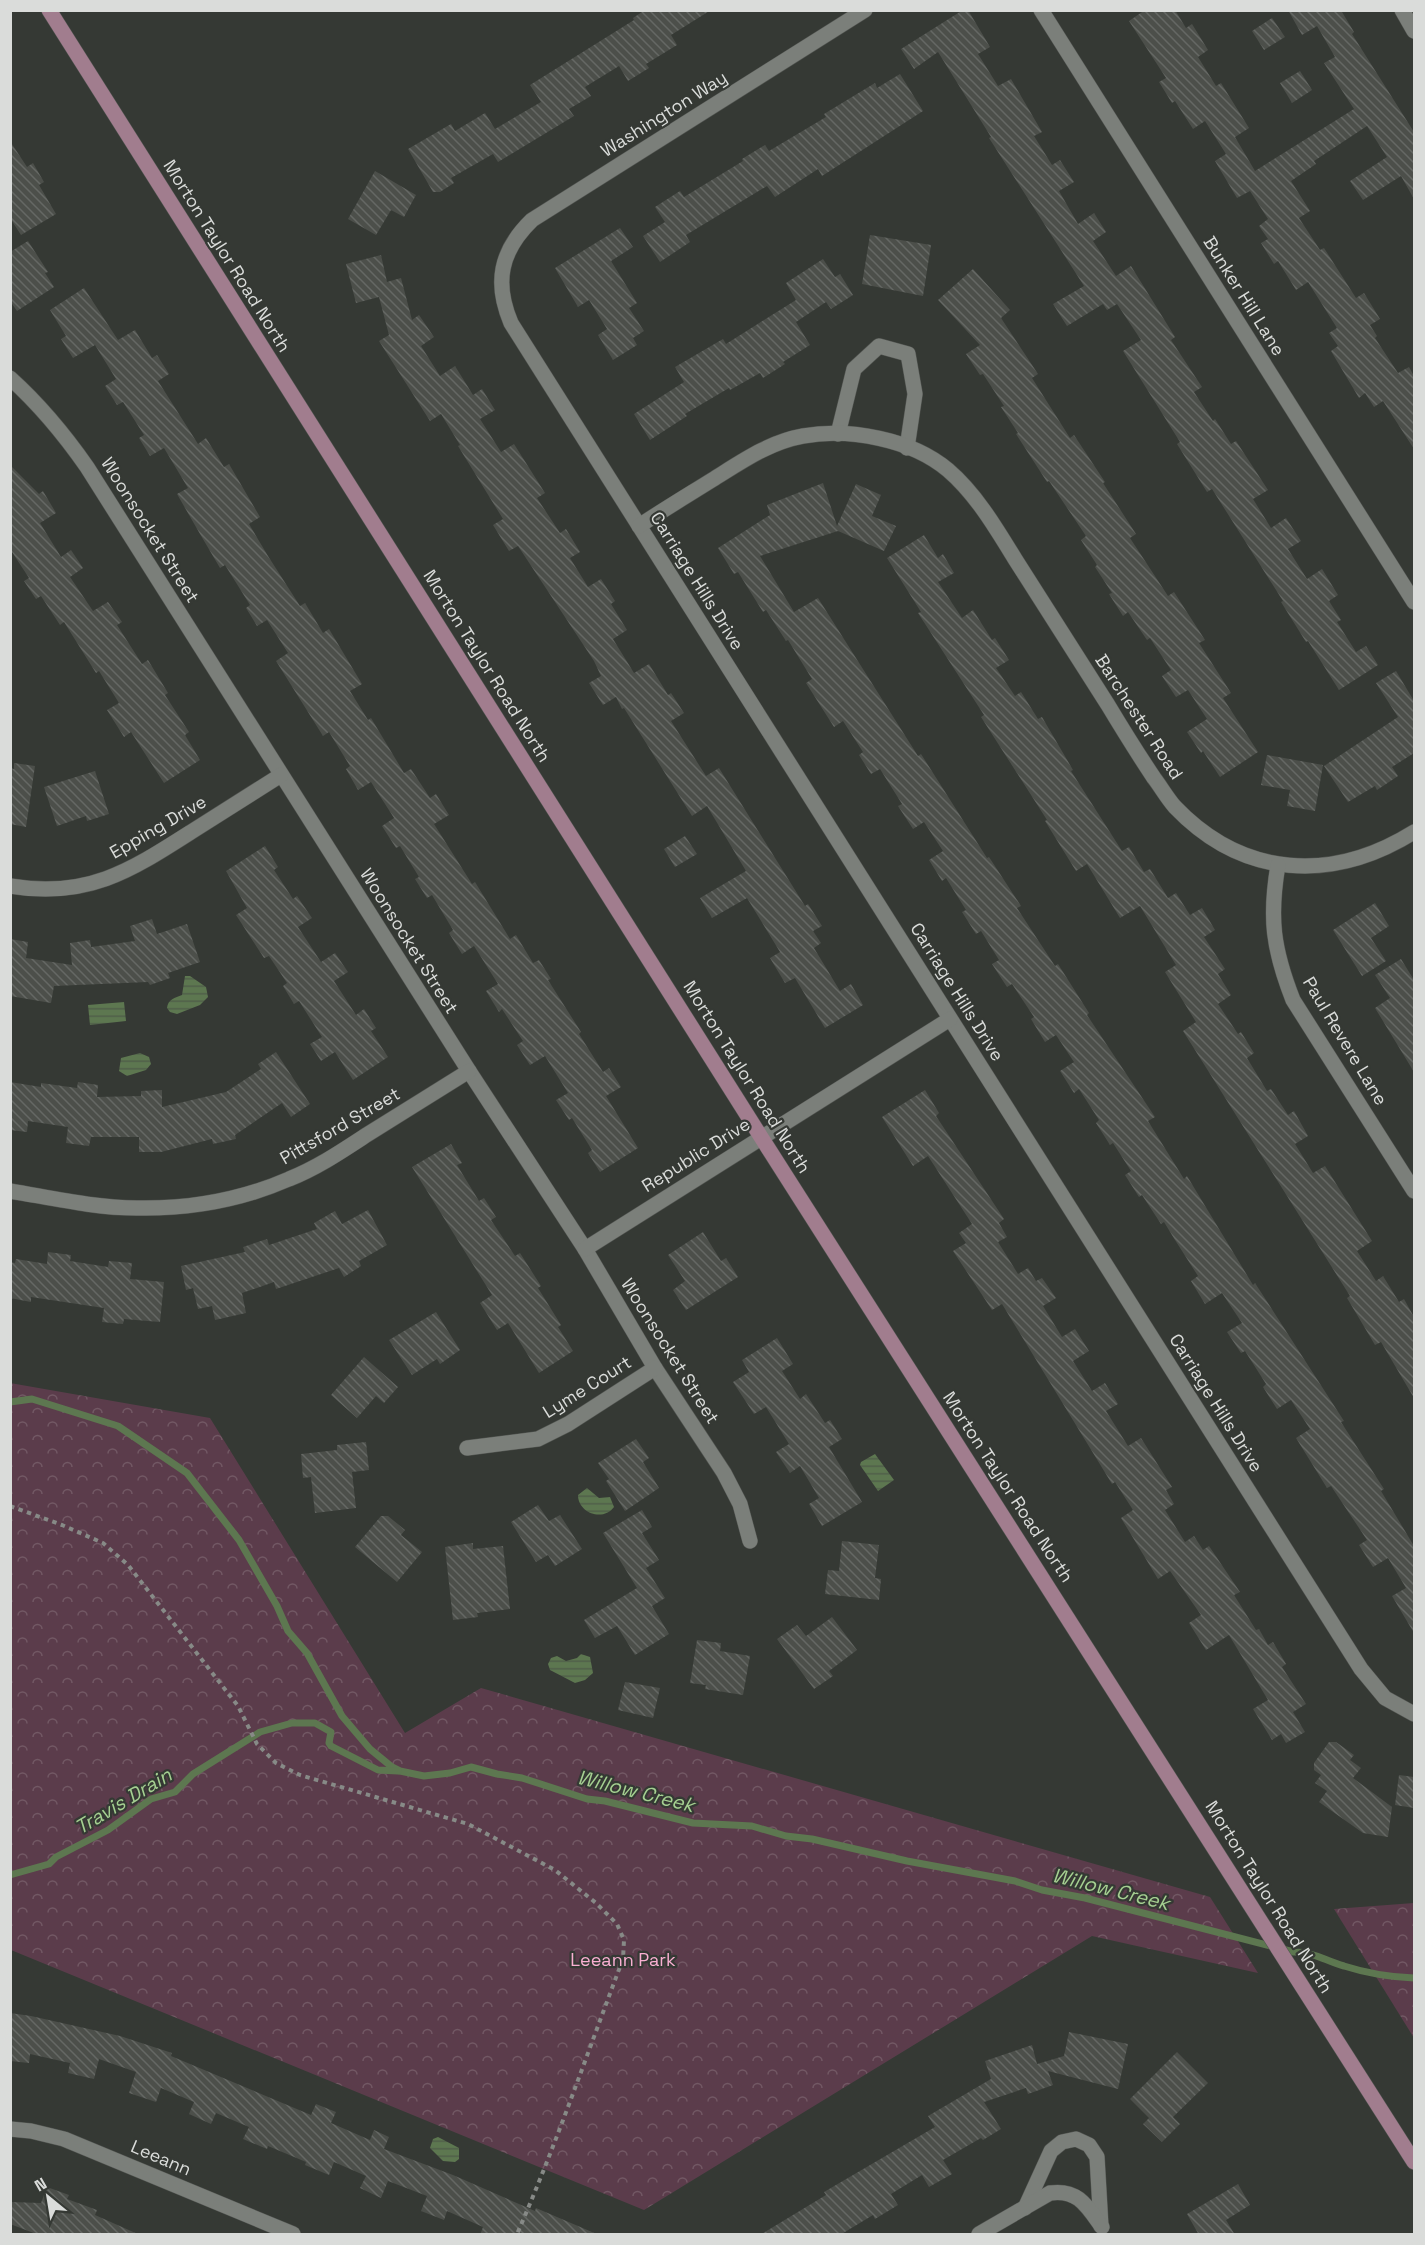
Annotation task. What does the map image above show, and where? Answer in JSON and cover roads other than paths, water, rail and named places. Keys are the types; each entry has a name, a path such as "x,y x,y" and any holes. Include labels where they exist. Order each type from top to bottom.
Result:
{"street":[{"name":"Morton Taylor Road North","path":"49,10 761,1137 1414,2162"},
{"name":"Washington Way","path":"502,269 519,232 532,220 865,10"},
{"name":"Bunker Hill Lane","path":"1041,10 1414,602"},
{"path":"1402,10 1414,31"},
{"name":"Carriage Hills Drive","path":"502,269 502,297 511,323 950,1019 1361,1669 1385,1698 1414,1714"},
{"path":"838,434 854,369 879,346 908,354 915,393 907,448"},
{"name":"Woonsocket Street","path":"10,378 37,402 61,430 87,467 469,1071 585,1249 655,1368 724,1473 740,1504 750,1541"},
{"name":"Barchester Road","path":"639,526 748,457 774,445 803,436 838,434 874,438 907,448 947,470 988,516 1143,762 1173,805 1197,828 1220,843 1249,857 1278,865 1314,866 1348,862 1375,854 1414,832"},
{"name":"Epping Drive","path":"10,886 29,889 65,889 104,880 137,866 281,775"},
{"name":"Paul Revere Lane","path":"1278,865 1273,896 1273,932 1280,967 1293,1000 1414,1191"},
{"name":"Republic Drive","path":"585,1249 950,1019"},
{"name":"Pittsford Street","path":"10,1191 104,1206 136,1208 174,1207 213,1202 253,1193 321,1164 469,1071"},
{"name":"Lyme Court","path":"467,1448 538,1439 568,1424 655,1368"},
{"name":"Leeann","path":"10,2129 31,2131 64,2139 293,2235"},
{"path":"1025,2208 1051,2151 1062,2142 1076,2139 1089,2145 1096,2157 1104,2230"},
{"path":"979,2235 1050,2193 1061,2192 1069,2193 1084,2203 1104,2230"}],"waterway":[{"name":"Willow Creek","path":"10,1402 32,1399 118,1426 187,1473 239,1540 277,1606 288,1631 307,1653 342,1716 370,1749 400,1771 424,1776 450,1773 471,1767 522,1778 587,1799 605,1801 693,1823 752,1826 786,1836 812,1839 907,1861 1015,1881 1042,1890 1085,1898 1294,1952 1308,1953 1362,1971 1414,1978"},
{"name":"Travis Drain","path":"10,1875 49,1864 56,1857 108,1830 151,1799 175,1792 193,1774 260,1732 292,1723 315,1723 331,1732 329,1743 331,1746 378,1770 398,1771"}],"park label":[{"name":"Leeann Park","path":"623,1960"}]}
